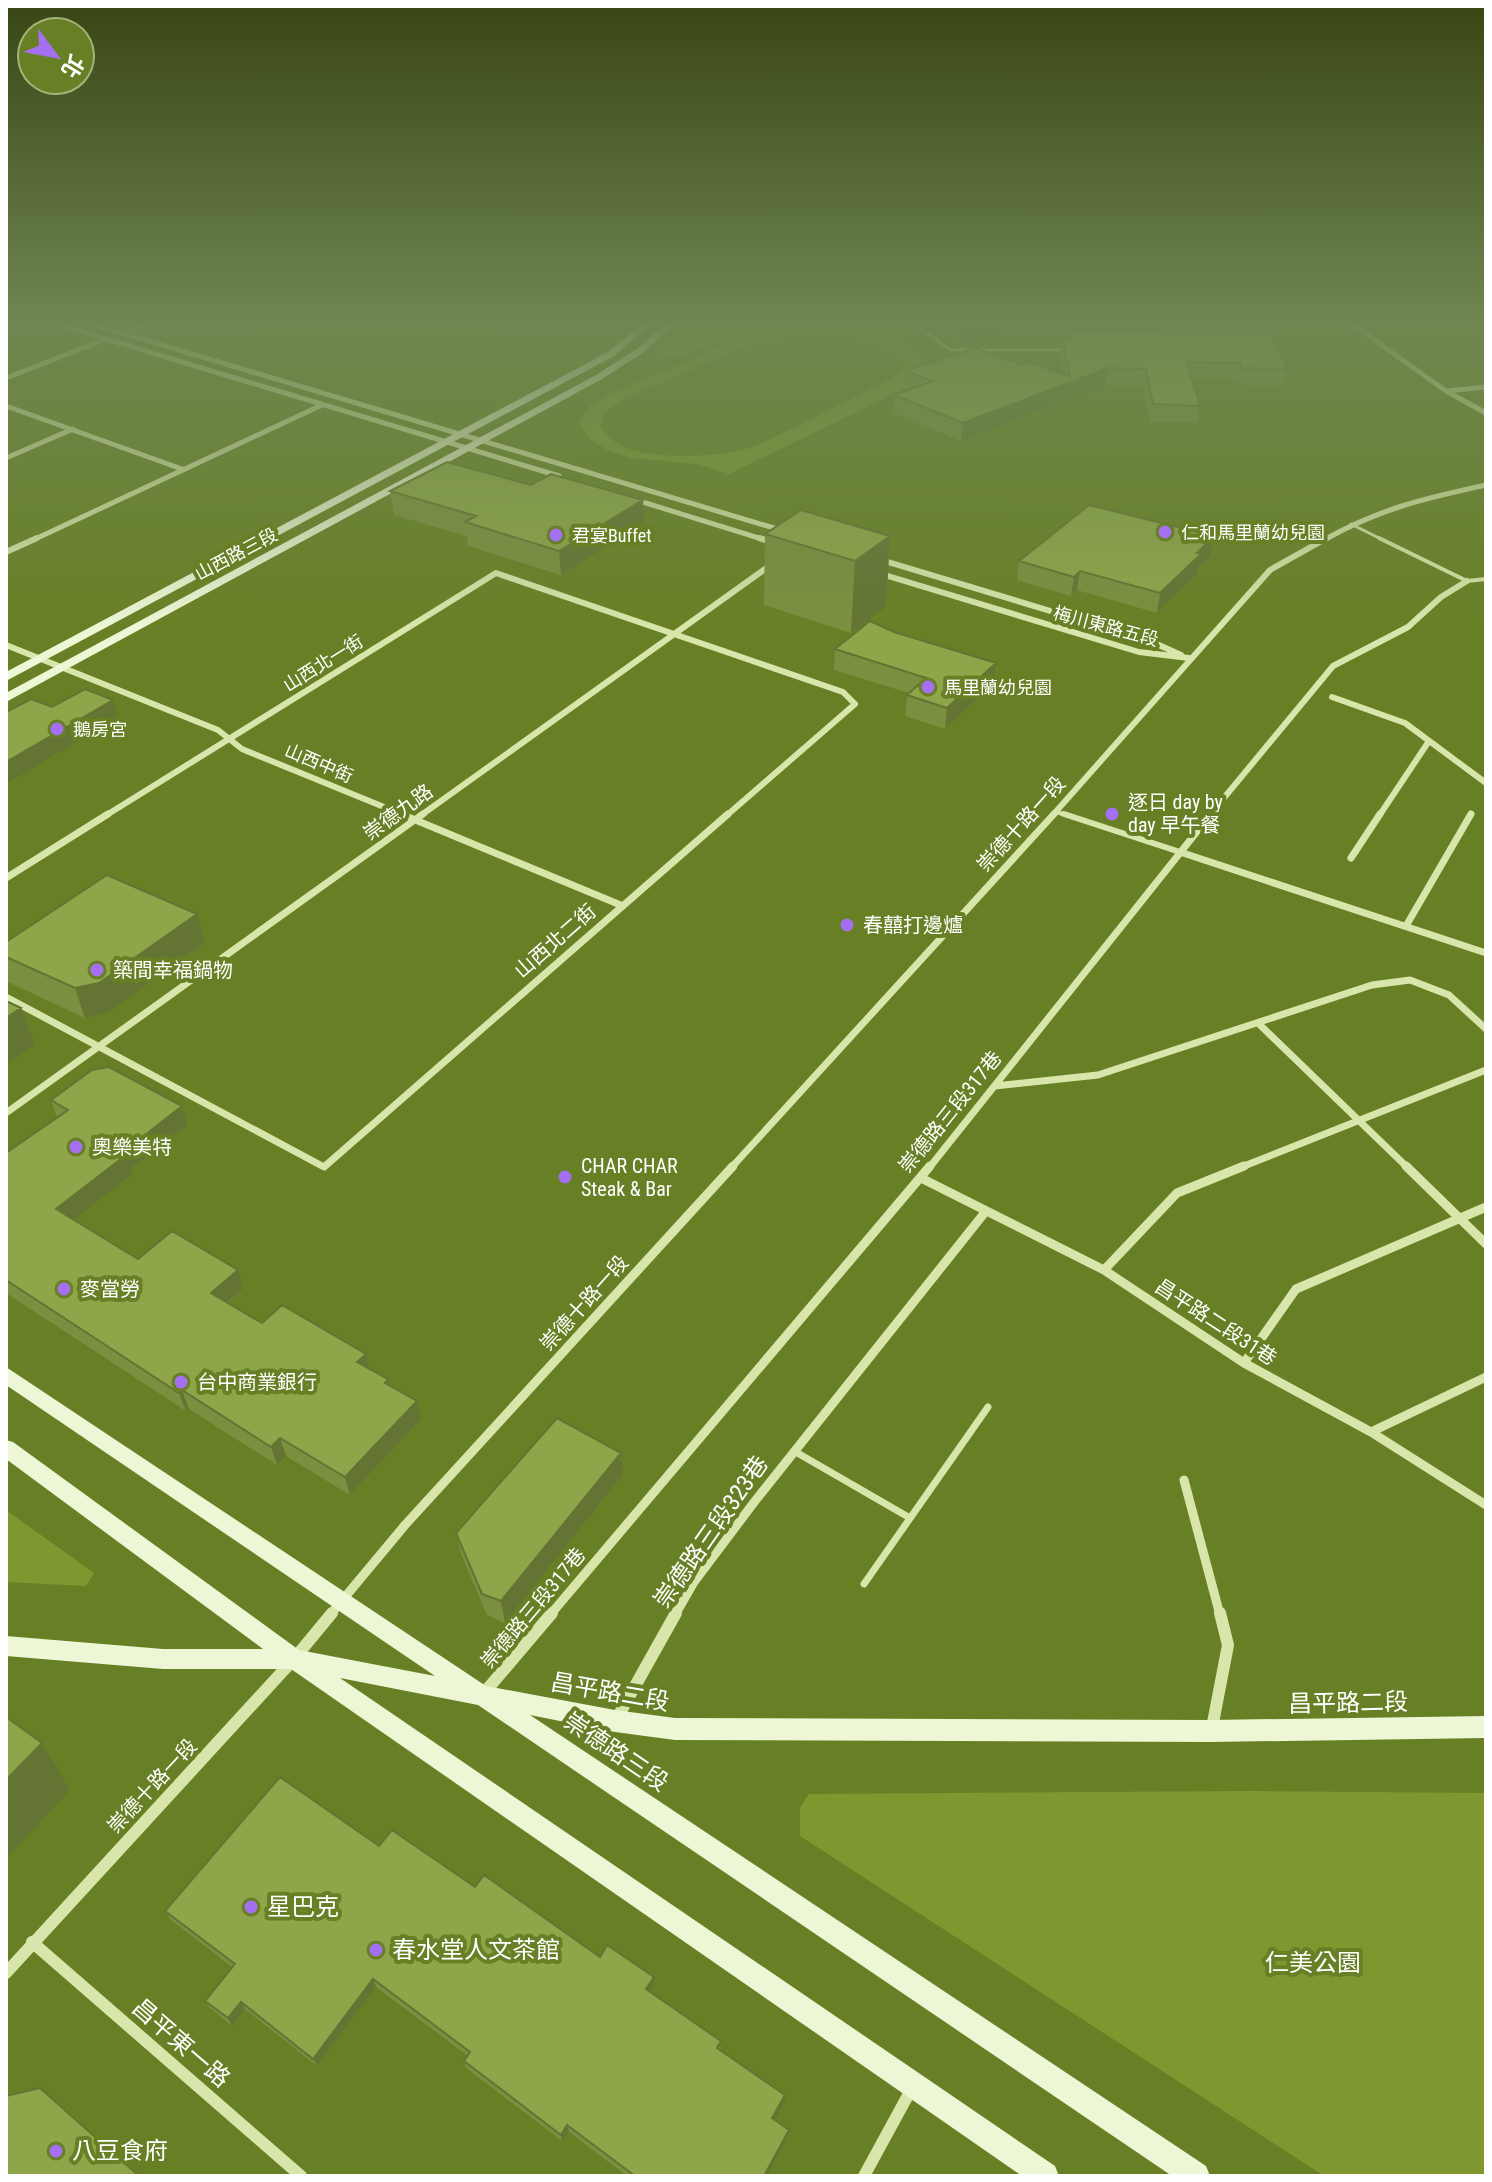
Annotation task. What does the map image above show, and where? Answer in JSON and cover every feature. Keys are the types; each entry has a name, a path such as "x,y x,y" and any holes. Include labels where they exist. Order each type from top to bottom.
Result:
{"street":[{"path":"56,423 183,469"},
{"path":"6,552 284,423"},
{"path":"382,423 560,477"},
{"path":"422,423 787,532"},
{"name":"山西路三段","path":"6,677 485,423"},
{"name":"山西路三段","path":"6,698 518,423"},
{"path":"6,458 74,429"},
{"name":"崇德十路一段","path":"6,1973 294,1659 416,1514 1056,812 1270,570 1351,524 1425,498 1486,485"},
{"path":"621,495 784,545"},
{"name":"梅川東路五段","path":"875,558 1150,641 1189,658"},
{"name":"崇德九路","path":"6,1113 778,560"},
{"name":"梅川東路五段","path":"874,572 1139,652 1189,658"},
{"name":"山西北一街","path":"6,878 496,573 674,634"},
{"name":"崇德路三段317巷","path":"483,1695 921,1178 1180,852 1333,666 1408,627 1441,597 1467,581"},
{"name":"山西北二街","path":"100,1047 324,1167 855,704 843,692 674,634"},
{"name":"山西中街","path":"6,645 218,730 242,749 623,906"},
{"path":"1332,697 1383,713 1417,730 1486,783"},
{"path":"1351,858 1429,741"},
{"path":"1406,926 1471,814"},
{"path":"1180,852 1486,953"},
{"path":"995,1086 1098,1075 1372,985 1410,980 1449,995 1486,1029"},
{"path":"6,997 100,1047"},
{"path":"1258,1023 1486,1244"},
{"path":"1104,1270 1177,1193 1486,1070"},
{"name":"昌平路二段31巷","path":"921,1178 1104,1270 1244,1363 1371,1432 1486,1505"},
{"path":"1244,1363 1296,1289 1486,1207"},
{"name":"崇德路三段323巷","path":"615,1721 694,1582 794,1451 986,1211"},
{"name":"崇德路三段","path":"6,1375 1196,2176"},
{"path":"1371,1432 1486,1377"},
{"path":"6,1448 294,1659 1045,2176"},
{"path":"1184,1480 1228,1645 1211,1731"},
{"name":"昌平路二段","path":"6,1646 163,1659 294,1659 615,1721 675,1729 1211,1731 1486,1727"},
{"name":"昌平東一路","path":"32,1942 301,2176"},
{"path":"864,2176 914,2084"}],"lane":[{"path":"1351,524 1467,581 1486,579"},
{"path":"1056,812 1180,852"},
{"path":"864,1584 988,1407"},
{"name":"崇德路三段323巷","path":"794,1451 910,1518"}],"green space":[{"path":"580,423 601,423 600,427 618,444 647,453 684,456 722,454 752,447 804,423 834,423 729,474 698,464 632,458 607,450 590,439"},
{"path":"6,1510 94,1573 86,1586 6,1582"},
{"name":"仁美公園","path":"1486,1793 1486,2176 1324,2176 800,1836 800,1808 809,1794"}],"building":[{"path":"447,462 531,485 551,474 643,500 559,551 465,522 476,516 390,491"},
{"path":"1089,505 1214,536 1197,553 1201,554 1160,593 1080,571 1074,577 1019,561"},
{"path":"801,510 890,536 855,561 765,534"},
{"path":"870,621 894,632 996,663 947,708 907,695 926,678 835,649"},
{"path":"85,689 113,700 6,762 6,712 31,699 52,707"},
{"path":"107,875 197,914 99,983 75,988 6,957 6,942"},
{"path":"6,1001 21,1008 6,1018"},
{"path":"109,1067 182,1106 122,1153 126,1155 56,1209 138,1259 172,1231 238,1270 211,1293 262,1323 282,1305 366,1354 357,1362 388,1379 385,1383 417,1401 345,1477 280,1438 271,1447 182,1390 179,1393 6,1280 6,1153 68,1110 51,1100 92,1070"},
{"path":"557,1418 621,1453 501,1601 482,1594 456,1533"},
{"path":"6,1717 42,1743 6,1780"},
{"path":"280,1777 379,1846 392,1830 475,1887 484,1875 600,1957 607,1945 654,1977 646,1989 721,2041 717,2048 785,2095 772,2118 789,2130 764,2176 635,2176 567,2125 561,2135 464,2061 470,2052 373,1979 313,2059 241,2002 228,2018 205,2001 235,1964 165,1911"},
{"name":"八豆食府","path":"40,2088 139,2176 6,2176 6,2096"}],"place":[{"name":"仁和馬里蘭幼兒園","path":"1165,532"},
{"name":"君宴Buffet","path":"556,535"},
{"name":"馬里蘭幼兒園","path":"928,687"},
{"name":"鵝房宮","path":"57,729"},
{"name":"逐日 day by day 早午餐","path":"1112,814"},
{"name":"春囍打邊爐","path":"847,925"},
{"name":"築間幸福鍋物","path":"97,970"},
{"name":"奧樂美特","path":"76,1147"},
{"name":"CHAR CHAR Steak & Bar","path":"565,1177"},
{"name":"麥當勞","path":"64,1289"},
{"name":"台中商業銀行","path":"181,1382"},
{"name":"星巴克","path":"251,1907"},
{"name":"春水堂人文茶館","path":"376,1950"},
{"name":"八豆食府","path":"56,2151"}]}
